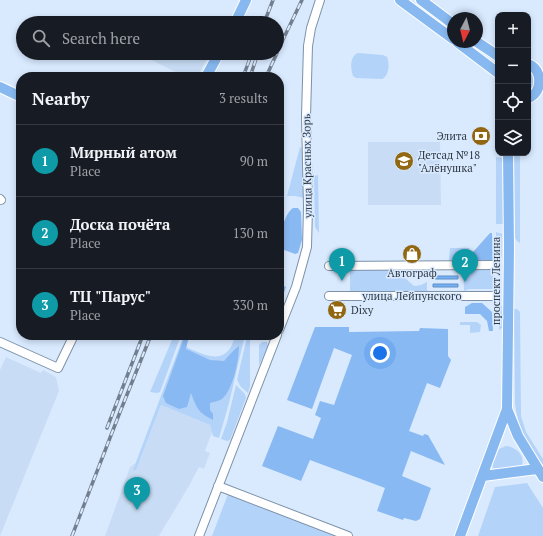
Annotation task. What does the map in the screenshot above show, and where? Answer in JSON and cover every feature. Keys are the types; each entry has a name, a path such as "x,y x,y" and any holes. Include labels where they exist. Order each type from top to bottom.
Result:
{"main road":[{"path":"238,16 246,0"},
{"path":"400,0 447,35"},
{"path":"421,0 447,20"},
{"path":"483,46 495,54"},
{"path":"465,48 495,71"},
{"path":"209,72 215,60"},
{"path":"531,63 543,61"},
{"path":"531,65 537,68 542,76 542,84 536,93"},
{"path":"0,87 16,95"},
{"name":"проспект Ленина","path":"507,409 509,248 508,156"},
{"path":"483,476 540,473 518,436 507,409"},
{"path":"460,536 507,409"}],"street":[{"name":"улица Красных Зорь","path":"284,317 296,287 307,247 308,207 306,116 308,52 311,28 320,0"},
{"path":"329,266 496,265"},
{"name":"улица Лейпунского","path":"329,296 495,296"},
{"path":"1,345 58,368 72,340"},
{"path":"201,535 218,486 275,340"},
{"path":"218,486 348,536"}],"shaded area":[{"path":"358,53 383,55 387,57 388,70 386,75 382,79 356,78 353,76 351,63 353,57"},
{"path":"152,60 206,60 200,72 175,72"},
{"path":"531,73 535,81 531,89"},
{"name":"Детсад №18 \"Алёнушка\"","path":"368,142 440,142 441,205 368,205"},
{"path":"300,147 303,149 304,198 287,196"},
{"path":"514,156 520,156 520,243 515,238"},
{"path":"496,157 502,158 503,160 503,224 496,224"},
{"path":"318,175 319,233 315,227 314,176"},
{"path":"293,208 298,208 301,212 302,240 298,253 295,254 284,250 284,223"},
{"path":"496,232 502,234 502,257 496,258"},
{"path":"490,233 492,233 493,260 466,260"},
{"path":"450,248 470,248 462,259 449,260"},
{"path":"463,268 493,269 493,289 469,289 464,291"},
{"path":"350,269 414,269 405,278 414,286 427,282 427,291 350,291"},
{"path":"433,276 458,276 458,279 433,279"},
{"path":"433,284 458,284 458,287 433,287"},
{"path":"472,303 482,303 492,312 493,331 489,331 487,321 480,314 465,314 465,307"},
{"path":"503,306 503,327 499,330 498,307"},
{"path":"514,309 517,309 520,312 521,416 526,432 543,459 543,465 524,437 516,413"},
{"path":"460,322 477,322 481,325 480,332 470,333 470,325 460,325"},
{"path":"315,327 349,327 349,332 419,331 420,328 448,329 448,356 451,360 440,388 427,383 409,431 423,436 424,434 428,435 445,465 411,451 402,476 431,488 420,519 416,521 404,518 403,520 377,511 385,488 310,460 301,481 262,466 278,426 313,439 321,418 315,415 320,401 334,405 352,355 334,348 312,409 287,400"},
{"path":"172,340 179,340 160,392 150,392"},
{"path":"182,340 188,340 186,347 209,356 215,356 222,355 227,352 233,340 244,340 219,438 213,436 210,425 161,405 136,470 133,470"},
{"path":"183,340 188,340 186,349 210,360 224,361 239,346 237,367 226,395 218,401 210,403 210,410 213,414 213,420 199,410 191,393 187,407 179,409 166,403 163,396"},
{"path":"246,340 250,340 250,386 248,393 241,387 237,380"},
{"path":"262,342 267,342 268,346 259,366 259,345"},
{"path":"6,357 41,373 43,370 56,377 59,391 0,536 0,370"},
{"path":"236,385 245,394 246,398 230,440 227,441 221,439 227,422"},
{"path":"161,405 210,425 212,432 205,451 210,453 204,469 199,467 159,536 105,536 130,467 140,460"},
{"path":"506,446 519,452 523,461 522,465 495,469 493,468 492,465 499,449"},
{"path":"527,483 543,508 543,536 478,536 495,487"},
{"path":"228,494 337,536 212,536"}],"railway":[{"path":"267,16 273,0"},
{"path":"284,37 302,0"},
{"path":"245,72 249,60"},
{"path":"252,72 256,60"},
{"path":"268,72 274,60"},
{"path":"107,428 141,340"},
{"path":"72,536 149,340"}],"place":[{"name":"Элита","path":"481,136"},
{"name":"Детсад №18 \"Алёнушка\"","path":"404,161"},
{"name":"Автограф","path":"412,254"},
{"name":"Мирный атом","path":"342,281"},
{"name":"Доска почёта","path":"465,282"},
{"name":"Dixy","path":"337,310"},
{"name":"ТЦ \"Парус\"","path":"137,510"}]}
